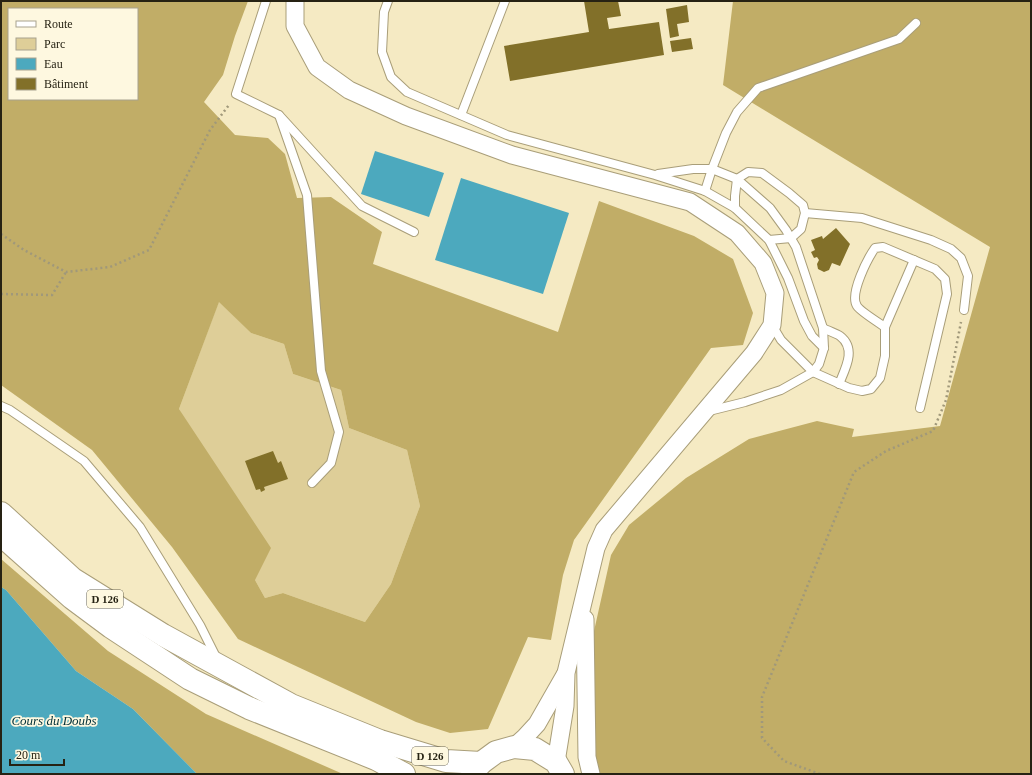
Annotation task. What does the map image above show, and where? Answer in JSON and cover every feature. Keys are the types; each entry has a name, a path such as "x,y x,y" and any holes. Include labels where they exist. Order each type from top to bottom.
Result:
{"main road":[{"name":"D 126","path":"1,513 73,579 163,636 291,705 380,741 446,761 476,768"},
{"name":"D 126","path":"1,536 72,598 112,627 190,679 249,708 376,759 404,774"},
{"path":"476,768 496,752 514,747 535,749 560,768"}],"street":[{"path":"295,1 295,26 317,67 349,90 406,116 512,155 690,202 737,233 763,263 775,293 772,325 754,353 604,530 596,548 584,593 566,673 560,768"},
{"path":"584,593 587,757 591,774"},
{"path":"514,747 525,738 537,724 566,673"}],"lane":[{"path":"266,1 236,94 279,115 362,206 414,232"},
{"path":"388,1 384,12 382,52 391,77 407,92 507,135 655,175 705,191 735,208 769,240 788,278 804,322 812,336 824,348"},
{"path":"461,116 505,1"},
{"path":"705,191 726,133 737,112 758,88 899,39 916,23"},
{"path":"279,115 307,195 321,371 339,432 331,463 312,483"},
{"path":"655,175 693,169 712,169 737,179 770,208 796,247 823,328 824,348 819,364 812,372 781,390 745,402 706,411"},
{"path":"737,179 748,172 762,173 803,205 805,213 800,229 791,238 769,240"},
{"path":"735,208 737,179"},
{"path":"805,213 862,218 931,240 951,249 961,258 968,276 964,310"},
{"path":"885,327 857,306 854,298 855,291 870,255 875,248 883,247 935,269 945,279 947,294 920,408"},
{"path":"772,325 781,340 812,372 849,388 862,391 871,389 880,378 885,356 885,327 914,260"},
{"path":"823,328 840,336 846,342 849,351 848,363 839,384"},
{"path":"1,406 10,410 84,461 140,527 200,625 221,667"}],"path":[{"path":"1,234 24,250 66,272 110,267 149,250 210,130 236,94"},
{"path":"1,294 52,296 66,272"},
{"path":"820,774 784,760 762,738 762,697 854,472 886,451 933,431 946,400 964,310"}],"green space":[{"path":"219,301 251,333 284,344 293,374 341,390 349,428 407,450 420,506 391,584 365,622 283,593 265,598 255,580 179,409"}],"shaded area":[{"path":"1,1 248,1 223,75 204,102 235,135 268,138 285,154 297,198 331,197 382,232 373,264 558,332 599,201 694,236 733,259 753,313 743,345 711,348 574,540 563,575 551,640 528,637 488,729 450,733 416,722 238,639 172,547 92,450 1,385","holes":["219,302 251,333 284,344 293,374 341,390 349,428 407,450 420,506 391,584 365,622 283,593 265,598 255,580 271,548 179,409"]},
{"path":"733,1 1031,1 1031,774 596,774 590,731 592,640 611,555 629,525 686,478 749,439 817,421 854,429 852,437 940,426 990,247 723,85"},
{"path":"1,559 108,651 206,714 343,774 197,774 133,709 76,671 6,590 1,587"}],"water":[{"path":"375,151 444,173 429,217 361,194"},
{"path":"461,178 569,213 543,294 435,260"},
{"name":"Cours du Doubs","path":"1,587 6,590 76,671 133,709 197,774 1,774"}],"building":[{"path":"584,1 618,1 621,16 607,18 609,29 659,22 664,55 510,81 504,46 589,32"},
{"path":"687,5 689,22 677,24 679,36 670,38 666,9"},
{"path":"691,38 693,49 672,52 670,41"},
{"path":"836,228 850,244 840,266 832,263 829,270 824,272 818,269 817,264 819,260 817,257 814,258 811,252 815,250 811,240 822,236 823,239"},
{"path":"273,451 278,463 281,461 288,479 264,487 265,490 261,492 260,489 256,490 245,461"}]}
